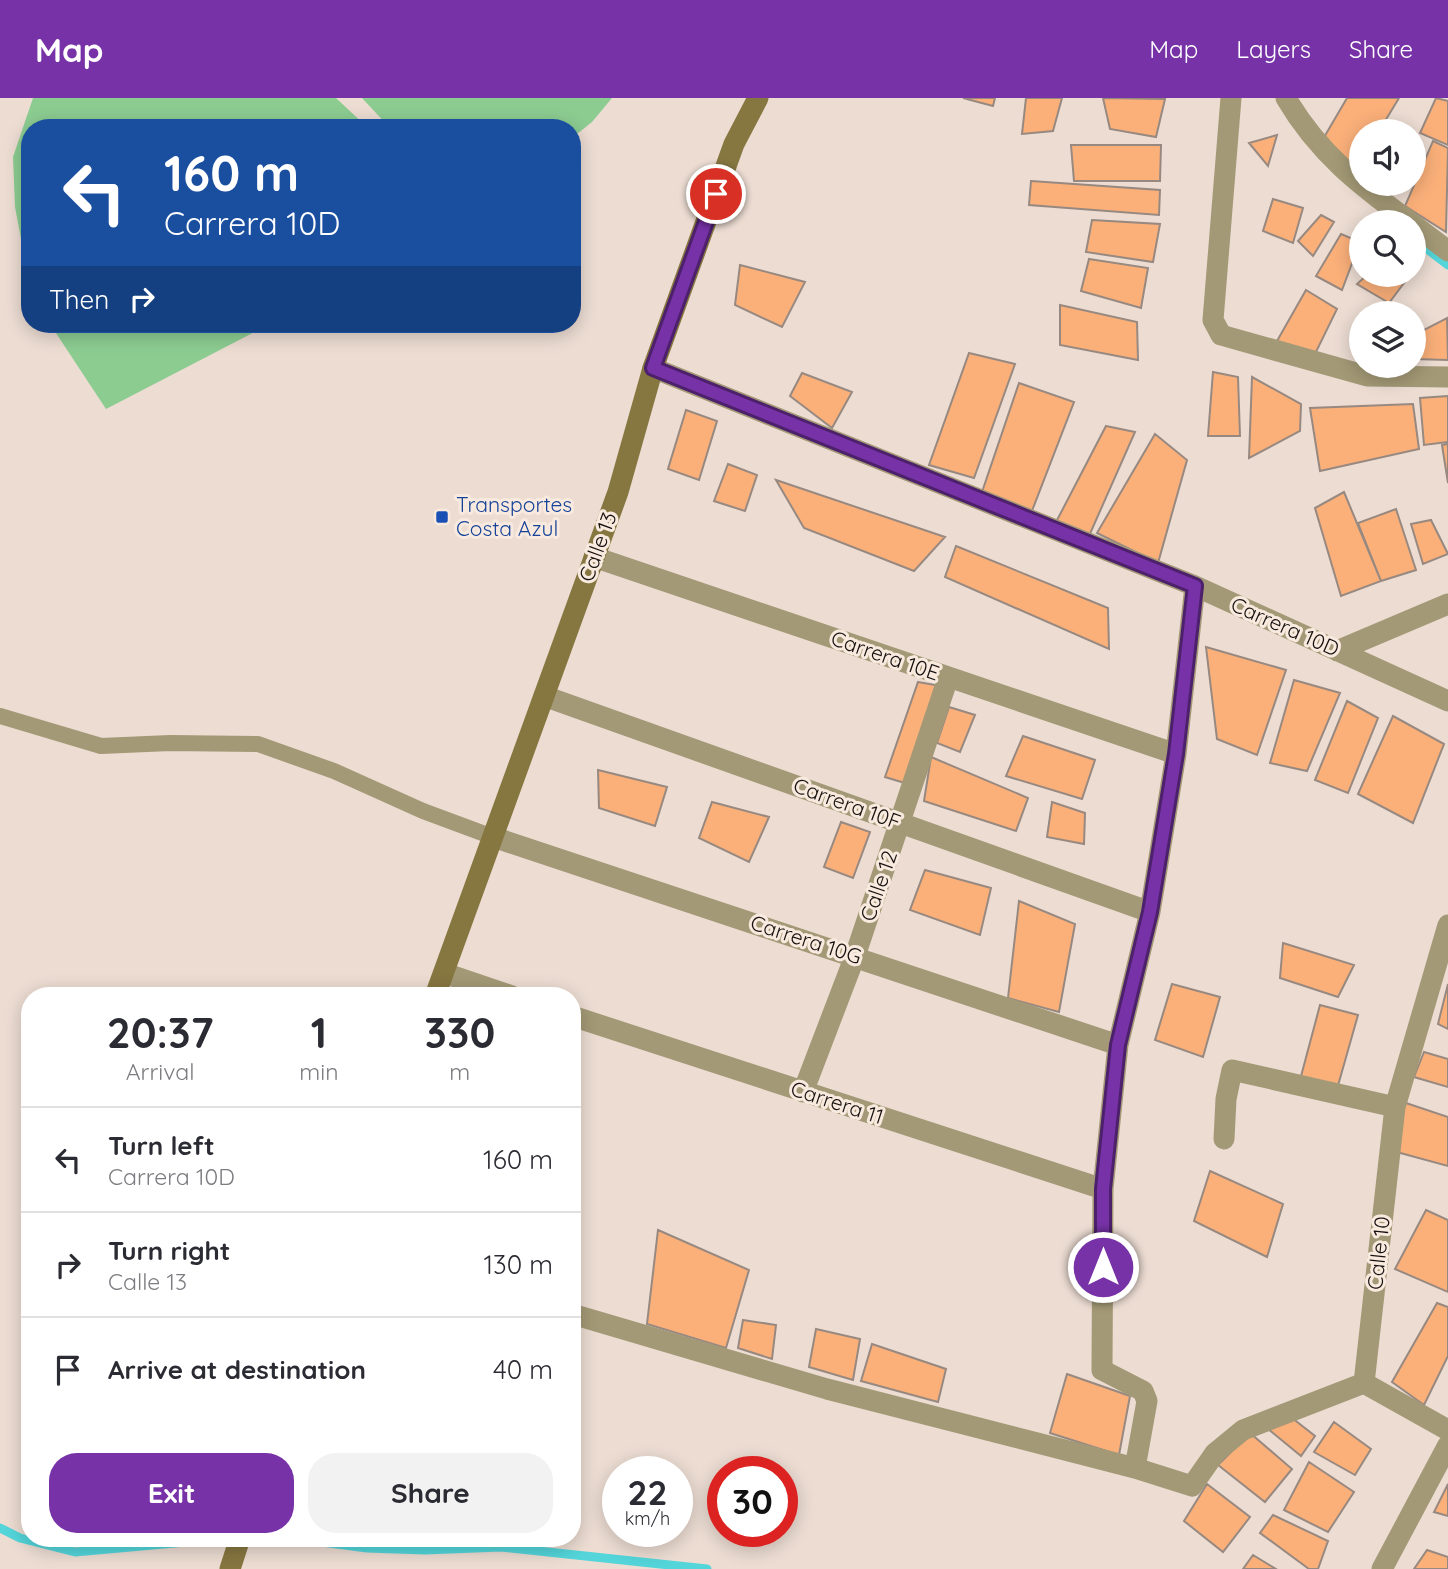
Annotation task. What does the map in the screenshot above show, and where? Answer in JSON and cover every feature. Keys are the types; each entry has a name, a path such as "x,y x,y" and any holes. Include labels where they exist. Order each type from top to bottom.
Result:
{"street":[{"name":"Calle 13","path":"439,987 618,492 653,368 734,144 758,98"},
{"path":"1231,98 1213,320 1221,335 1367,376 1448,376"},
{"path":"1286,98 1300,122 1349,177 1393,210"},
{"path":"1426,234 1448,251"},
{"name":"Carrera 10D","path":"653,368 1195,586 1448,701"},
{"name":"Carrera 10E","path":"594,557 1176,754"},
{"path":"1135,1468 1147,1401 1143,1391 1102,1370 1103,1189 1118,1045 1150,912 1176,754 1195,586"},
{"path":"1337,651 1448,604"},
{"name":"Calle 12","path":"803,1092 855,956 948,678"},
{"name":"Carrera 10F","path":"544,696 1150,912"},
{"name":"Carrera 10G","path":"493,838 1118,1045"},
{"name":"Calle 10","path":"1364,1383 1395,1107 1448,925"},
{"path":"444,973 485,987"},
{"name":"Carrera 11","path":"581,1019 1103,1189"},
{"path":"1224,1139 1226,1099 1232,1070 1395,1107"},
{"path":"581,1317 827,1389 1135,1468 1192,1486 1215,1453 1242,1430 1364,1383 1448,1430"},
{"path":"1382,1569 1448,1445"},
{"path":"231,1565 237,1547"}],"lane":[{"path":"0,716 101,746 170,743 258,744 334,771 423,811 493,838"}],"green space":[{"path":"33,98 336,98 358,119 26,119"},
{"path":"362,98 612,98 581,131 581,119 382,119"},
{"path":"21,133 21,239 15,207 13,157"},
{"path":"56,333 253,333 106,409"}],"building":[{"path":"963,98 995,98 993,106"},
{"path":"1026,98 1062,98 1053,131 1022,134"},
{"path":"1103,98 1165,99 1156,137 1110,129"},
{"path":"1347,98 1399,98 1386,119 1349,119 1349,162 1323,139"},
{"path":"1436,98 1448,101 1448,145 1426,136 1426,120"},
{"path":"1277,135 1268,166 1249,143"},
{"path":"1433,141 1448,148 1446,232 1426,219 1426,210 1411,210 1405,206 1409,196 1426,196 1426,157"},
{"path":"1071,145 1161,145 1160,181 1074,181"},
{"path":"1031,181 1160,190 1159,215 1029,205"},
{"path":"1273,199 1303,208 1293,243 1263,231"},
{"path":"1321,215 1334,222 1313,256 1298,241"},
{"path":"1092,220 1160,224 1153,262 1086,252"},
{"path":"1341,234 1349,237 1349,271 1342,290 1316,276"},
{"path":"1089,259 1148,268 1141,308 1081,291"},
{"path":"740,265 805,282 782,327 735,305"},
{"path":"1362,287 1401,287 1390,301 1386,301"},
{"path":"1306,290 1337,309 1314,356 1277,341"},
{"path":"1060,305 1137,322 1138,360 1060,345"},
{"path":"1447,318 1448,360 1426,359 1426,329"},
{"path":"969,353 1015,364 974,478 929,465"},
{"path":"1213,372 1238,377 1240,436 1208,436"},
{"path":"802,373 852,392 832,428 790,396"},
{"path":"1252,377 1301,404 1300,431 1249,458"},
{"path":"1019,383 1074,402 1030,516 981,495"},
{"path":"1448,396 1448,442 1424,445 1420,398"},
{"path":"1413,404 1419,449 1320,471 1310,408"},
{"path":"686,410 717,421 699,480 668,469"},
{"path":"1106,426 1135,432 1089,536 1055,524"},
{"path":"1155,434 1187,460 1158,563 1097,533"},
{"path":"1448,444 1448,483 1442,445"},
{"path":"728,464 757,475 745,511 714,501"},
{"path":"776,480 945,537 914,571 804,528"},
{"path":"1344,492 1381,581 1341,596 1315,508"},
{"path":"1396,509 1416,570 1381,581 1358,523"},
{"path":"1431,520 1448,554 1423,564 1411,524"},
{"path":"956,546 1108,608 1109,649 945,577"},
{"path":"1206,647 1286,670 1257,755 1217,739"},
{"path":"1294,680 1340,693 1307,771 1270,763"},
{"path":"918,682 941,686 908,784 885,777"},
{"path":"1347,701 1378,718 1348,793 1315,780"},
{"path":"949,707 975,715 960,752 937,743"},
{"path":"1393,716 1444,744 1413,823 1358,794"},
{"path":"1023,736 1095,760 1082,799 1006,776"},
{"path":"931,757 1028,798 1016,831 924,801"},
{"path":"598,770 667,787 655,826 599,808"},
{"path":"712,802 769,817 749,862 699,838"},
{"path":"1052,802 1085,813 1084,844 1047,837"},
{"path":"841,822 870,832 853,878 824,867"},
{"path":"925,870 991,888 980,935 910,910"},
{"path":"1019,901 1075,924 1059,1012 1008,998"},
{"path":"1283,943 1354,965 1338,997 1280,978"},
{"path":"1172,984 1220,997 1203,1057 1155,1040"},
{"path":"1448,984 1448,1029 1438,1024"},
{"path":"1320,1005 1358,1015 1337,1089 1300,1080"},
{"path":"1424,1052 1448,1059 1448,1087 1414,1077"},
{"path":"1403,1102 1448,1117 1448,1166 1393,1151"},
{"path":"1210,1171 1283,1204 1267,1257 1194,1221"},
{"path":"1426,1210 1448,1220 1448,1292 1395,1269"},
{"path":"658,1230 749,1270 726,1348 647,1324"},
{"path":"1437,1303 1448,1307 1448,1356 1424,1405 1392,1382"},
{"path":"743,1320 776,1325 772,1359 738,1348"},
{"path":"816,1329 860,1339 853,1380 809,1367"},
{"path":"872,1344 946,1369 938,1402 861,1381"},
{"path":"1067,1374 1130,1396 1119,1455 1050,1433"},
{"path":"1287,1414 1315,1436 1301,1456 1267,1428"},
{"path":"1334,1422 1371,1449 1355,1475 1314,1452"},
{"path":"1250,1433 1292,1469 1265,1502 1218,1465"},
{"path":"1309,1462 1354,1492 1328,1532 1284,1510"},
{"path":"1207,1484 1250,1517 1223,1552 1184,1521"},
{"path":"1448,1484 1448,1516 1434,1512"},
{"path":"1273,1515 1328,1541 1318,1569 1309,1569 1260,1533"},
{"path":"1427,1550 1448,1557 1448,1569 1414,1569"},
{"path":"1253,1555 1276,1569 1243,1569"}],"waterway":[{"path":"1426,248 1448,265"},
{"path":"0,1528 21,1538"},
{"path":"55,1547 75,1552 130,1547"},
{"path":"360,1547 425,1550 501,1547"},
{"path":"501,1547 707,1569"}],"place":[{"name":"Transportes Costa Azul","path":"442,517"}],"route":[{"path":"716,194 653,368 1195,586 1176,754 1150,912 1118,1045 1103,1189 1103,1267"}]}
